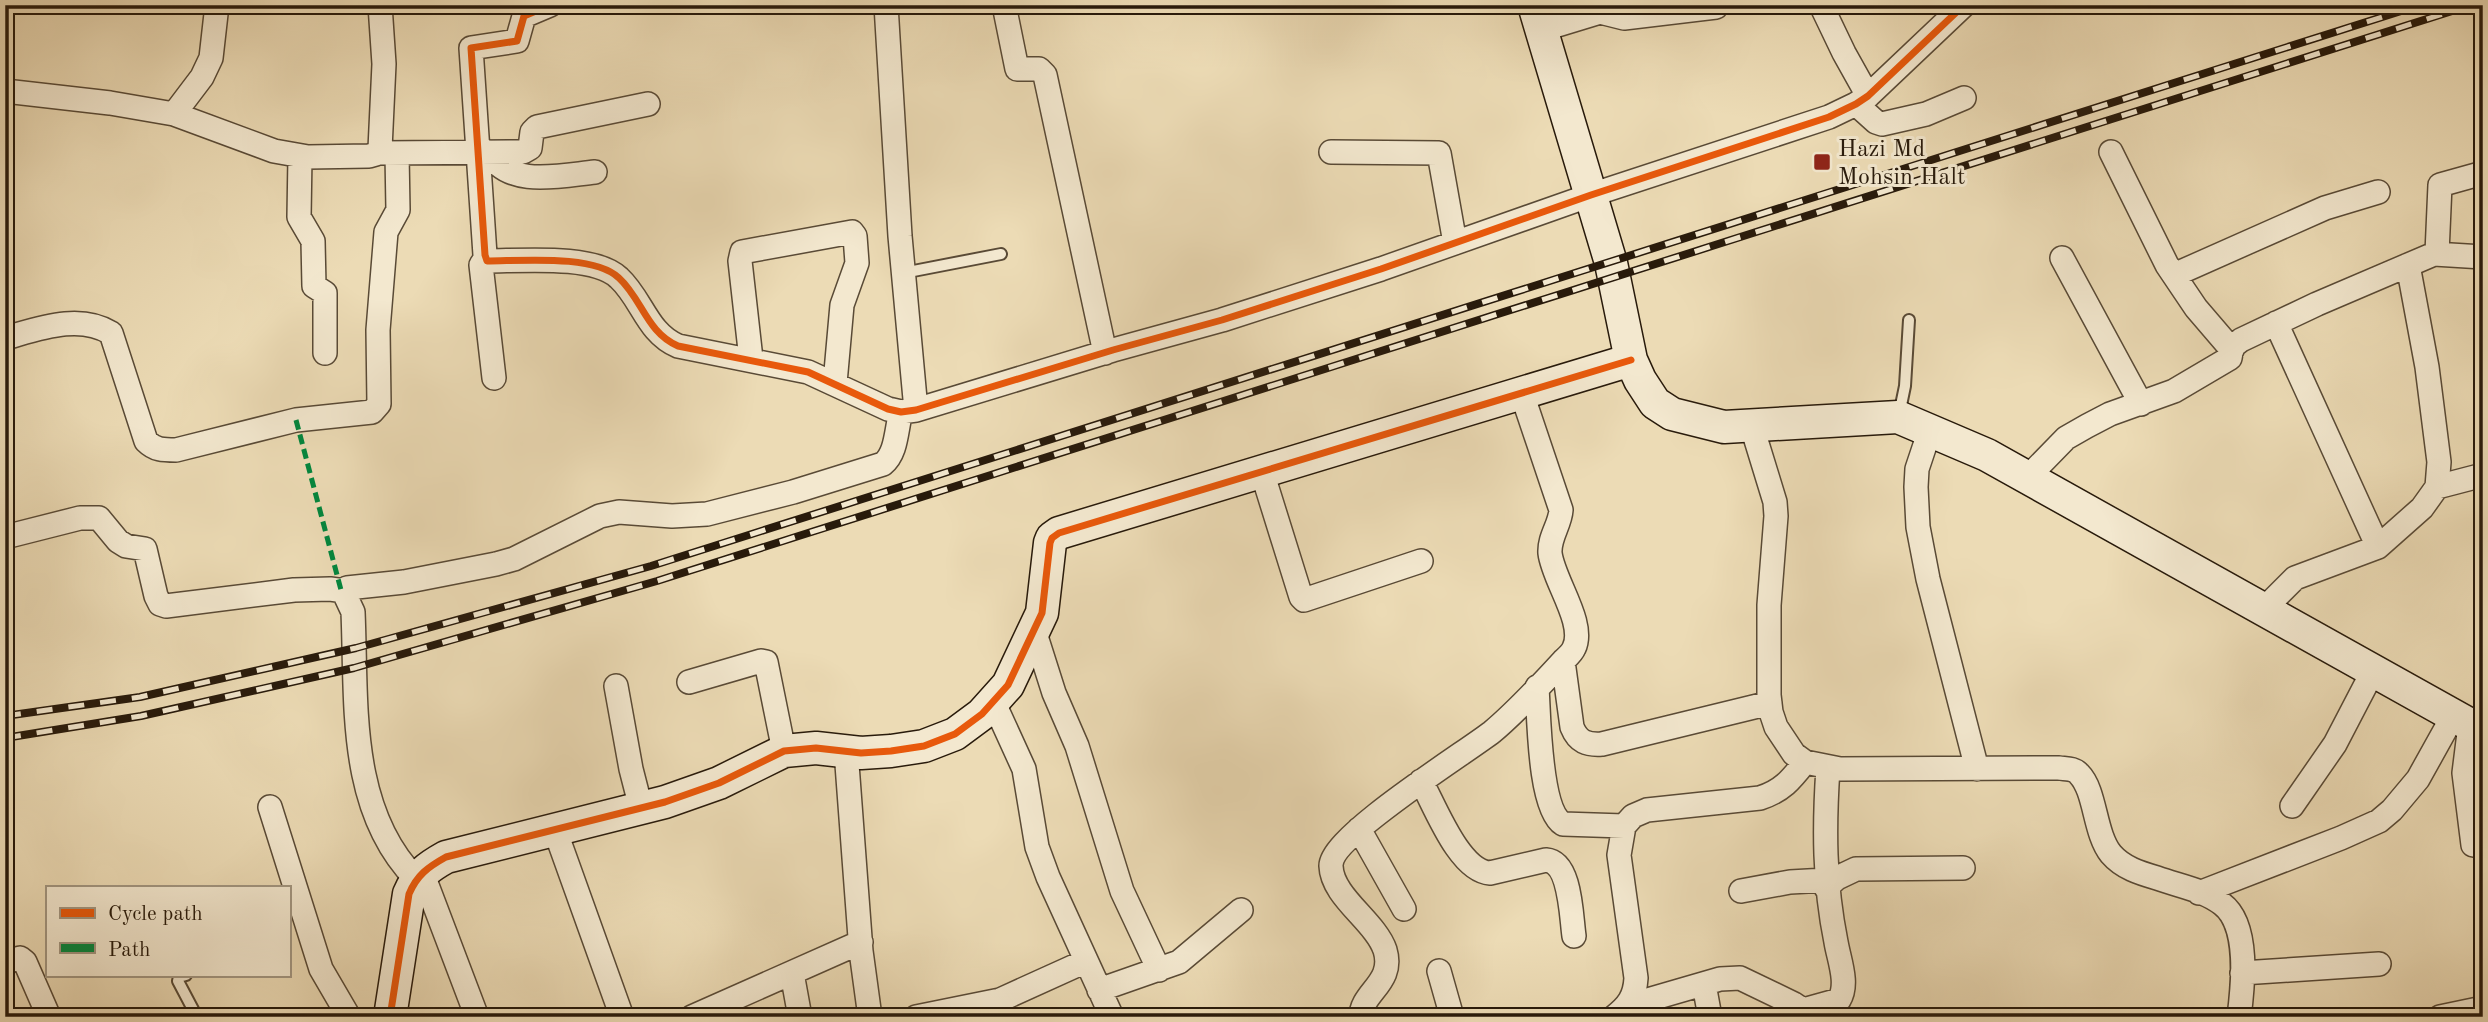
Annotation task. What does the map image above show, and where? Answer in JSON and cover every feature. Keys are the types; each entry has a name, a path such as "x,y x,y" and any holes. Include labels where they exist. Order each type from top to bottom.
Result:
{"street":[{"path":"174,114 202,77 211,58 217,5"},
{"path":"5,338 65,323 98,327 111,333 146,441 162,450 176,450 296,420 372,412 379,404 379,330 386,232 398,210 388,153 380,5"},
{"path":"494,378 481,265 485,259 483,152 471,48 517,41 524,16 550,5"},
{"path":"5,537 80,518 99,518 118,541 126,546 145,549 156,596 160,604 166,606 294,590 345,591 350,587 404,582 505,561 600,516 619,512 672,516 707,514 755,503 870,468 890,458 908,411 903,273 886,5"},
{"path":"1004,5 1017,69 1039,69 1045,75 1105,353"},
{"path":"1821,5 1862,100 1876,122 1882,124 1926,114 1964,99"},
{"path":"485,259 586,263 610,271 621,279 656,331 666,341 678,346 808,372 908,411 1222,320 1829,117 1862,100 1964,5"},
{"path":"1716,7 1623,18 1600,12 1538,18 1611,263 1631,360 1655,403 1672,414 1724,427 1898,417 1987,455 2469,724"},
{"path":"5,91 110,103 174,114 274,151 300,156 340,157 388,153 527,150 530,148 532,132 537,127 648,104"},
{"path":"483,152 501,167 534,177 595,172"},
{"path":"1331,152 1439,153 1455,243"},
{"path":"2111,152 2174,275 2196,308 2232,350"},
{"path":"300,156 299,217 313,241 314,286 325,293 324,354"},
{"path":"2437,253 2440,185 2483,173"},
{"path":"2174,275 2325,208 2378,192"},
{"path":"751,359 741,252 852,232 855,236 857,263 842,305 835,383"},
{"path":"2027,478 2066,438 2109,414 2174,391 2230,359 2235,344 2276,323 2437,253 2483,257"},
{"path":"2062,258 2141,404"},
{"path":"2263,610 2295,578 2378,547 2422,508 2437,487 2439,462 2427,368 2408,265"},
{"path":"2276,323 2378,547"},
{"path":"390,1017 409,894 419,876 446,857 641,808 719,783 784,751 816,748 861,753 924,746 955,734 982,714 1008,685 1042,613 1052,538 1059,533 1631,360"},
{"path":"1361,1017 1361,1009 1383,980 1387,967 1385,951 1378,937 1339,888 1331,867 1333,857 1359,829 1494,730 1563,661 1573,650 1576,641 1576,627 1550,553 1561,510 1521,394"},
{"path":"1752,427 1775,502 1776,516 1769,605 1770,703 1776,727 1794,754 1805,762 1828,768 2071,769 2079,773 2101,836 2115,858 2131,869 2199,892 2224,905 2236,923 2241,939 2239,1017"},
{"path":"1930,430 1917,469 1919,527 1928,579 1977,769"},
{"path":"1262,472 1304,600 1421,561"},
{"path":"2437,487 2483,475"},
{"path":"345,591 353,612 355,723 360,761 377,817 405,869 419,876 477,1017"},
{"path":"1034,630 1054,693 1077,746 1122,891 1159,970"},
{"path":"689,682 764,661 768,666 784,751"},
{"path":"1563,661 1572,727 1576,737 1591,745 1770,703"},
{"path":"2292,806 2335,744 2373,671"},
{"path":"616,686 641,808"},
{"path":"1537,687 1541,753 1552,812 1563,824 1624,826"},
{"path":"993,701 1024,769 1037,847 1048,877 1112,1017"},
{"path":"2199,892 2379,821 2469,724"},
{"path":"2469,724 2463,773 2473,845"},
{"path":"846,751 861,942 870,1017"},
{"path":"1621,1011 1635,991 1636,978 1619,855 1624,826 1633,817 1647,810 1760,798 1789,783 1805,762"},
{"path":"1621,1011 1720,979 1740,978 1806,1013 1839,1000 1843,993 1843,978 1826,884 1828,768"},
{"path":"1421,781 1461,854 1482,873 1546,860 1553,860 1560,866 1569,896 1574,936"},
{"path":"270,807 321,969 349,1017"},
{"path":"1359,829 1404,909"},
{"path":"555,830 622,1017"},
{"path":"1741,891 1790,882 1826,884 1856,869 1963,868"},
{"path":"1099,990 1179,962 1241,910"},
{"path":"697,1016 861,942"},
{"path":"5,962 20,958 25,962 49,1017"},
{"path":"916,1017 1000,1000 1086,961"},
{"path":"2242,974 2379,964"},
{"path":"1439,971 1452,1017"},
{"path":"792,973 800,1017"},
{"path":"1704,984 1710,1017"},
{"path":"2451,1016 2483,1008"}],"lane":[{"path":"903,273 1001,254"},
{"path":"1898,417 1905,386 1909,320"},
{"path":"182,976 178,981 197,1017"}],"railway":[{"path":"5,716 140,697 356,648 651,566 2420,5"},
{"path":"5,738 141,716 354,668 657,581 2471,5"}],"marked path":[{"path":"296,420 341,590"}],"cycle path":[{"path":"550,5 524,16 517,41 471,48 487,261 556,260 608,270 627,286 659,333 678,346 808,372 888,409 901,412 916,410 1222,320 1829,117 1868,96 1964,5"},
{"path":"390,1017 409,894 424,872 446,857 665,802 719,783 784,751 816,748 861,753 891,751 924,746 955,734 982,714 1008,685 1042,613 1050,543 1059,533 1631,360"}],"place":[{"name":"Hazi Md Mohsin Halt","path":"1822,162"}]}
